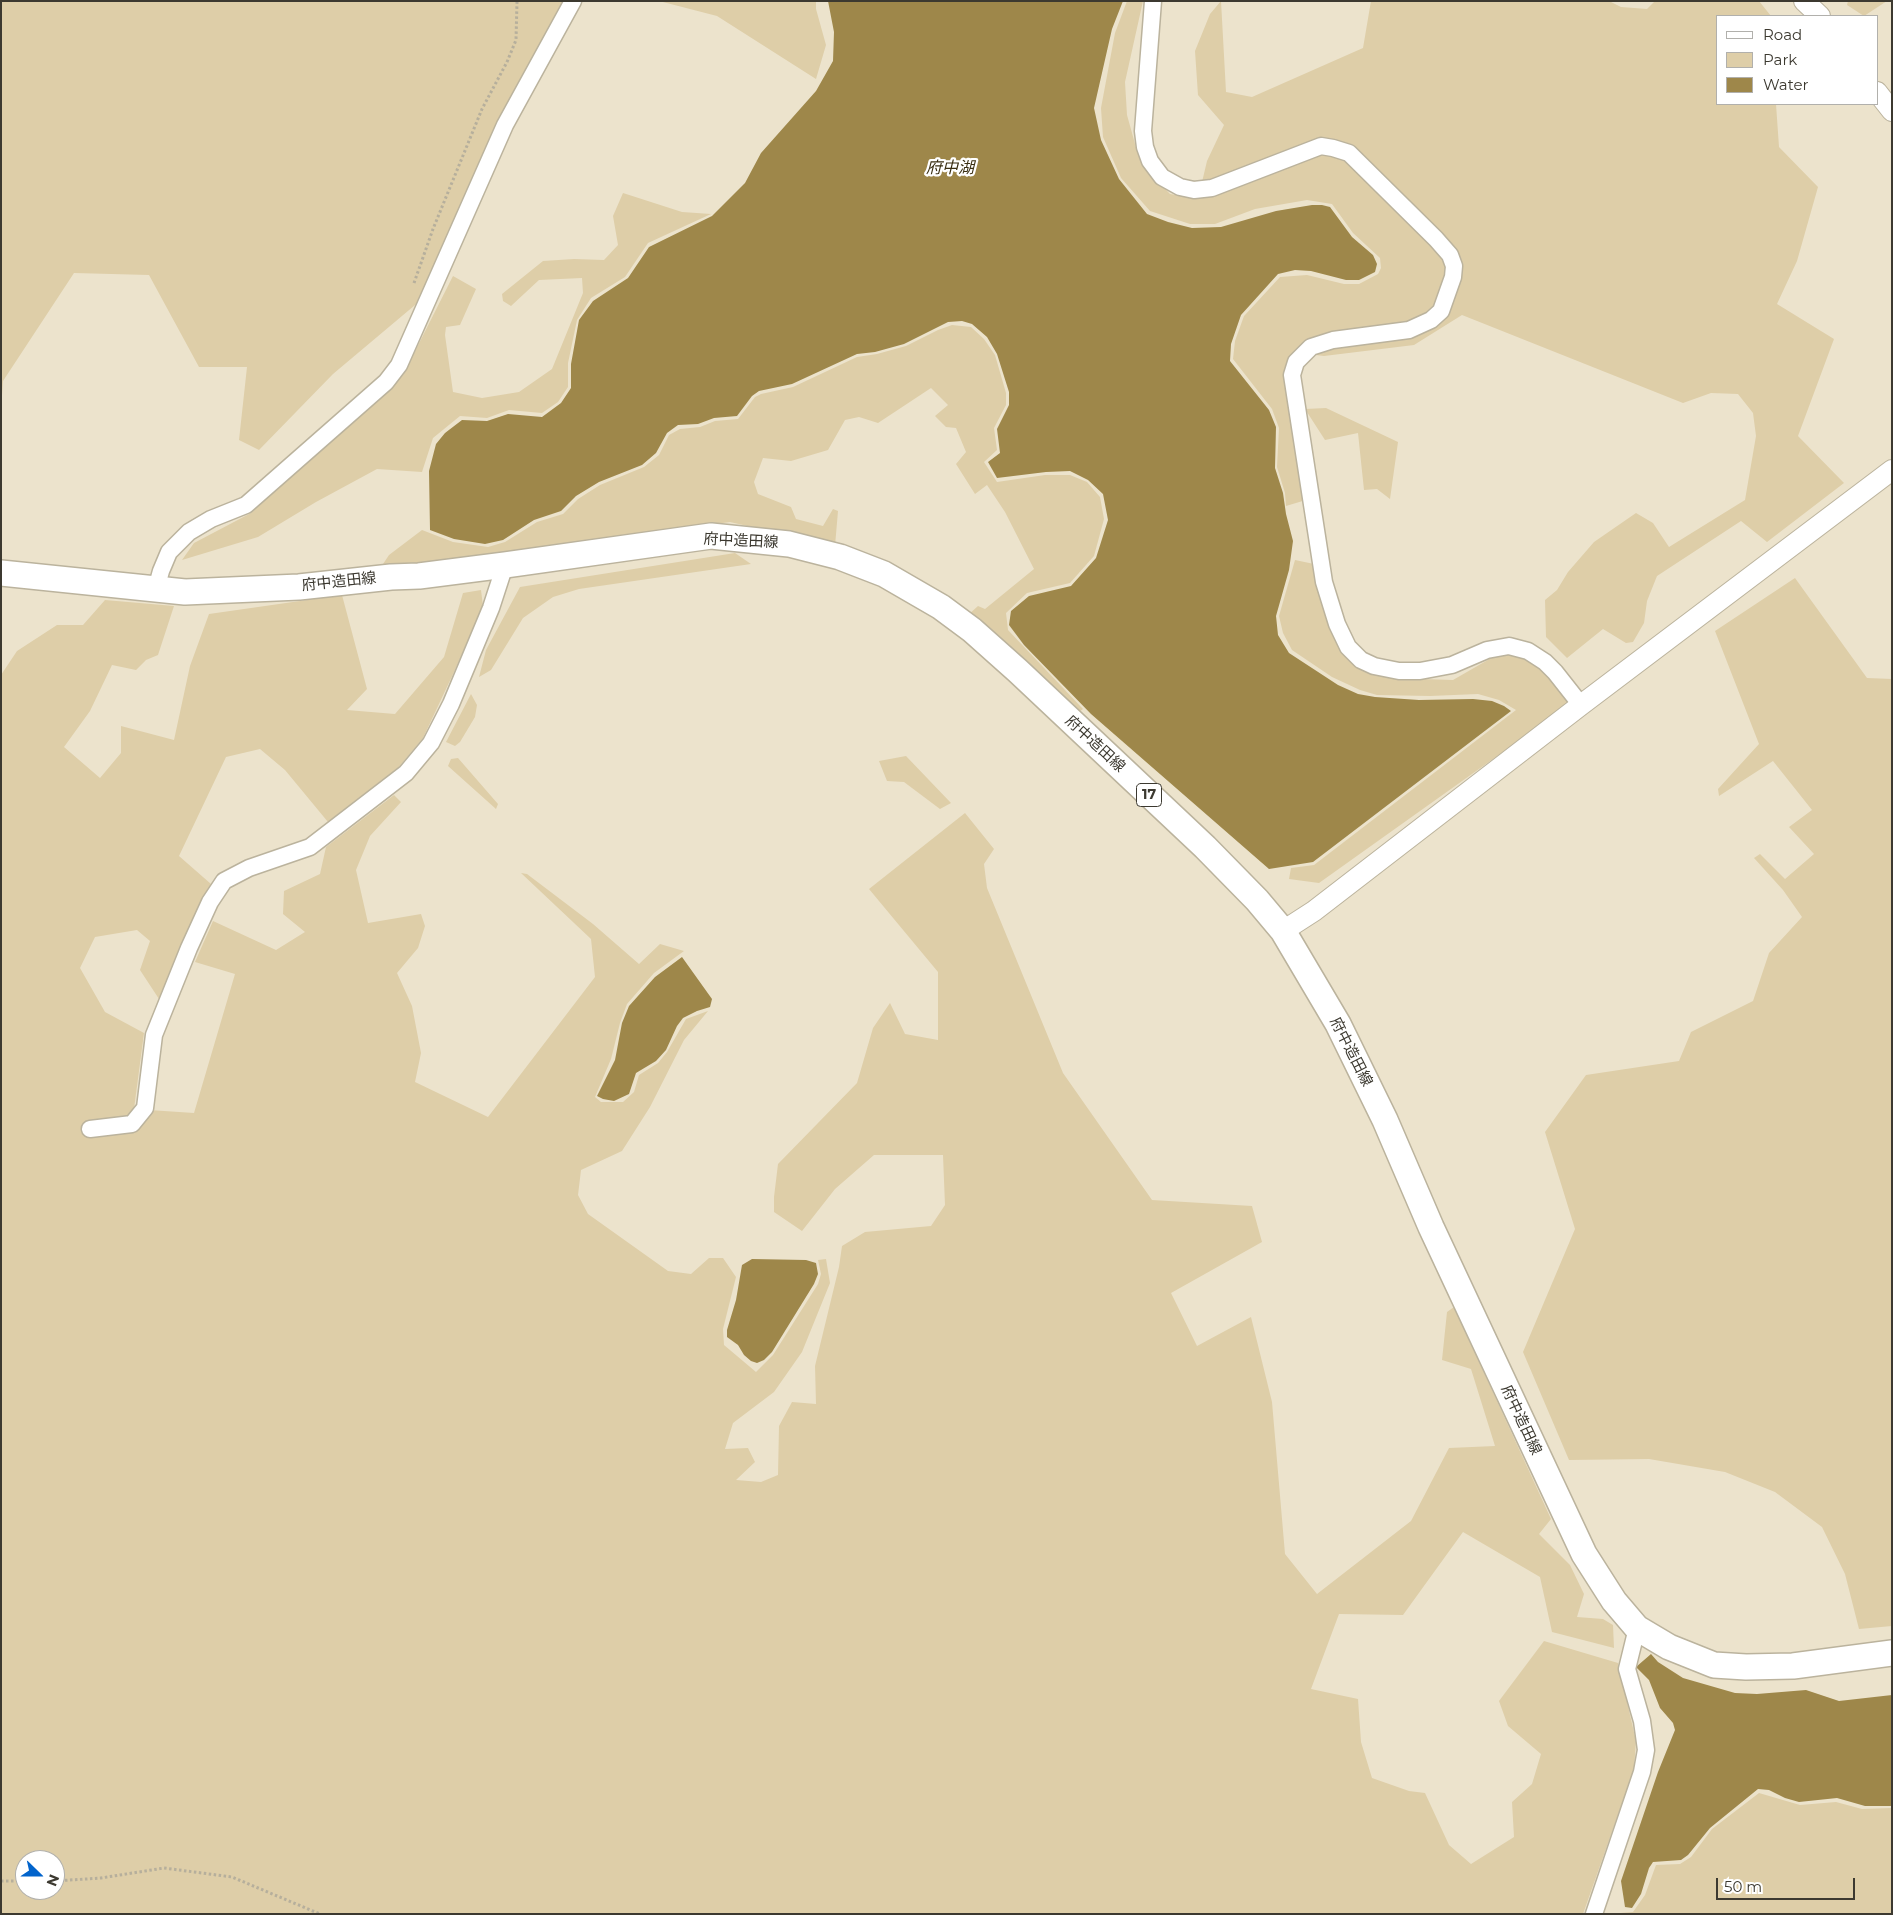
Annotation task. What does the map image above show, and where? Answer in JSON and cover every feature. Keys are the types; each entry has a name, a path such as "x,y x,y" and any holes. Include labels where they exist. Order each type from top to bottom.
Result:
{"main road":[{"name":"府中造田線","path":"1,573 185,592 299,587 391,577 419,576 711,536 789,544 840,557 884,574 941,607 972,630 1205,847 1257,900 1283,931 1338,1024 1385,1120 1431,1227 1584,1554 1614,1601 1637,1628 1669,1647 1714,1665 1746,1667 1793,1666 1892,1653"}],"street":[{"path":"156,590 161,571 170,552 189,532 211,519 246,504 386,382 399,365 505,125 572,1"},
{"path":"1153,1 1143,131 1145,147 1150,162 1162,178 1180,187 1194,190 1212,188 1321,146 1333,148 1349,153 1436,238 1452,260 1453,277 1440,311 1431,320 1409,330 1333,340 1311,347 1296,362 1292,375 1324,582 1336,624 1348,647 1361,660 1374,666 1400,671 1420,671 1452,665 1486,650 1509,646 1528,651 1544,662 1555,672 1581,705"},
{"path":"1804,1 1819,15"},
{"path":"1878,93 1892,112"},
{"path":"1283,931 1314,911 1581,705 1892,470"},
{"path":"90,1129 132,1124 145,1108 154,1035 189,948 210,902 224,881 250,868 310,847 406,773 431,743 451,704 488,617 505,565"},
{"path":"1594,1914 1642,1772 1646,1750 1642,1721 1627,1669 1637,1628"}],"path":[{"path":"412,290 433,229 478,118 507,62 516,40 517,1"},
{"path":"65,1880 100,1878 164,1868 174,1869 232,1877 320,1914"},
{"path":"1,1881 15,1881"}],"green space":[{"path":"1,1 564,1 421,300 333,374 259,450 239,440 247,367 199,367 149,275 74,273 3,381 1,410"},
{"path":"659,1 816,1 816,9 826,45 816,79 717,16"},
{"path":"1127,1 1143,1 1125,82 1127,115 1137,151 1149,172 1170,194 1198,199 1207,161 1224,125 1198,95 1195,51 1210,14 1221,1 1226,92 1252,97 1363,48 1371,1 1609,1 1621,7 1647,9 1655,1 1759,1 1770,15 1716,15 1716,105 1776,105 1779,147 1818,187 1797,261 1777,304 1834,339 1798,436 1844,483 1767,542 1741,521 1657,576 1647,601 1644,623 1633,642 1626,643 1603,629 1567,658 1546,637 1545,600 1557,590 1568,572 1594,542 1636,513 1653,523 1669,547 1745,500 1756,436 1753,413 1738,394 1711,393 1683,403 1462,315 1414,345 1324,356 1299,353 1306,500 1286,506 1285,493 1277,467 1279,428 1272,409 1233,359 1235,341 1244,316 1280,277 1307,275 1344,284 1359,284 1378,274 1381,268 1380,258 1353,233 1332,204 1307,200 1255,209 1215,224 1190,224 1150,211 1121,178 1103,137 1101,108 1115,33"},
{"path":"1848,1 1887,1 1866,15 1847,5"},
{"path":"623,193 682,212 711,214 648,243 625,277 591,298 577,320 568,363 568,387 558,402 542,413 509,410 487,418 460,416 433,438 422,472 377,469 316,502 258,537 182,560 194,543 251,513 403,375 453,276 476,289 460,325 446,327 445,335 453,392 482,398 519,392 552,369 583,293 582,278 539,280 511,306 503,301 502,294 543,261 604,260 618,245 613,216"},
{"path":"952,325 971,327 984,339 995,355 1006,393 1006,405 994,428 997,450 984,462 997,482 1045,475 1070,475 1087,482 1100,497 1104,519 1094,556 1070,583 1027,593 1006,613 1008,630 1083,709 1079,712 968,615 978,606 985,609 1034,569 1005,512 987,485 975,494 956,464 966,452 956,428 946,427 935,416 948,405 931,388 878,423 859,417 845,420 828,450 791,461 763,458 754,482 758,494 791,507 796,519 823,526 833,509 838,511 835,546 730,522 394,568 381,567 389,555 422,530 453,542 488,547 505,542 537,522 563,514 578,499 600,485 644,467 659,455 669,435 680,429 700,427 715,421 738,419 755,397 761,394 793,387 857,357 906,346"},
{"path":"1326,408 1398,442 1390,499 1377,489 1364,490 1358,433 1325,440 1305,409"},
{"path":"735,553 751,564 579,589 553,597 523,618 491,670 479,677 486,650 520,587"},
{"path":"1295,560 1314,564 1321,602 1332,631 1353,663 1390,678 1453,680 1500,653 1529,658 1545,670 1573,702 1319,883 1289,879 1291,868 1314,865 1516,710 1499,700 1478,694 1430,696 1377,695 1360,690 1332,677 1292,650 1283,633 1279,616"},
{"path":"1795,578 1867,678 1892,679 1892,1626 1859,1629 1845,1574 1822,1527 1775,1492 1725,1472 1649,1459 1569,1460 1523,1352 1575,1229 1545,1132 1586,1075 1679,1061 1691,1032 1753,1001 1769,953 1802,917 1783,890 1754,858 1760,854 1785,879 1814,854 1789,827 1812,810 1773,761 1719,796 1718,789 1759,744 1715,631"},
{"path":"481,590 483,606 423,738 398,768 328,822 285,770 260,749 226,757 179,856 211,884 159,999 140,970 150,941 137,930 95,937 80,968 105,1012 144,1033 134,1109 194,1113 235,974 195,962 213,921 276,950 305,932 283,914 284,891 320,874 326,847 394,795 401,802 370,836 356,870 368,923 421,914 425,926 418,948 397,973 412,1006 421,1053 415,1082 488,1117 595,977 591,939 521,873 527,874 593,924 639,964 660,944 684,951 654,973 627,1004 611,1059 595,1097 601,1102 623,1102 634,1092 639,1075 658,1063 667,1052 686,1019 708,1011 684,1040 650,1107 622,1151 581,1170 578,1195 588,1214 668,1271 691,1274 709,1258 723,1258 736,1277 723,1329 724,1345 756,1372 773,1355 818,1284 821,1274 818,1260 826,1259 830,1283 802,1352 774,1392 733,1423 725,1449 748,1448 755,1462 736,1480 761,1482 778,1475 779,1426 792,1402 816,1404 815,1366 839,1267 842,1246 865,1232 931,1226 945,1205 943,1155 874,1155 835,1189 802,1231 774,1212 774,1197 778,1164 857,1083 873,1028 890,1003 905,1034 938,1040 938,972 869,889 965,813 994,849 984,864 987,888 1063,1073 1152,1200 1252,1206 1262,1242 1171,1293 1197,1346 1251,1317 1272,1402 1285,1554 1317,1594 1411,1521 1449,1448 1495,1446 1471,1369 1442,1360 1447,1312 1454,1307 1551,1519 1539,1534 1570,1565 1584,1594 1577,1617 1603,1619 1613,1625 1614,1648 1552,1632 1540,1577 1463,1532 1403,1615 1339,1614 1311,1689 1358,1699 1361,1742 1372,1778 1409,1791 1425,1793 1449,1845 1471,1864 1514,1837 1512,1802 1532,1784 1541,1754 1508,1726 1499,1701 1544,1641 1618,1663 1636,1741 1634,1769 1583,1914 1,1914 1,675 17,651 57,625 83,625 105,600 174,606 158,655 146,660 136,670 112,665 90,711 64,747 100,778 121,753 121,726 174,740 190,666 209,614 342,595 367,689 347,710 395,714 444,657 463,593"},
{"path":"471,694 477,705 475,717 460,742 455,746 446,742"},
{"path":"906,756 951,803 940,809 904,782 887,781 879,761"},
{"path":"458,758 498,804 496,809 448,766 451,759"},
{"path":"1759,1793 1800,1805 1836,1802 1862,1809 1892,1808 1892,1914 1608,1914 1633,1912 1645,1895 1656,1865 1680,1864 1691,1857 1712,1829"}],"water":[{"name":"府中湖","path":"828,1 1123,1 1112,29 1094,108 1101,140 1119,179 1147,214 1192,228 1221,227 1276,211 1322,205 1330,207 1352,237 1373,255 1377,264 1375,272 1359,280 1346,280 1311,271 1295,270 1278,274 1241,315 1231,344 1230,361 1269,410 1276,427 1275,468 1283,493 1293,541 1289,570 1276,616 1278,635 1289,653 1338,685 1358,694 1419,700 1473,699 1492,701 1511,711 1313,862 1269,869 1091,714 1024,645 1009,625 1011,611 1029,596 1071,586 1096,558 1108,520 1103,494 1088,480 1070,471 997,478 988,462 1000,453 997,429 1009,405 1009,392 997,354 987,337 972,324 962,321 948,322 904,344 875,352 857,354 792,384 759,391 752,396 737,416 714,418 698,424 678,425 667,433 656,453 642,465 599,482 576,496 561,511 534,520 503,540 485,544 454,539 430,530 429,471 436,444 445,433 462,420 487,421 508,414 542,417 561,403 571,388 571,364 579,320 593,301 628,278 649,247 712,216 745,183 761,153 816,91 833,61 834,32"},
{"path":"682,957 712,999 710,1007 683,1018 677,1026 666,1050 656,1061 636,1073 629,1094 614,1101 597,1096 615,1060 622,1023 629,1006 655,977"},
{"path":"752,1259 806,1260 816,1263 818,1274 814,1284 772,1352 764,1360 757,1363 744,1355 738,1345 727,1337 742,1265"},
{"path":"1651,1654 1658,1662 1683,1678 1735,1693 1757,1694 1806,1690 1839,1701 1892,1695 1892,1806 1865,1806 1837,1798 1799,1802 1769,1790 1758,1789 1710,1828 1688,1855 1681,1860 1653,1862 1649,1868 1641,1894 1632,1908 1625,1907 1621,1881 1658,1772 1675,1730 1673,1723 1660,1708 1649,1680 1636,1667"}]}
